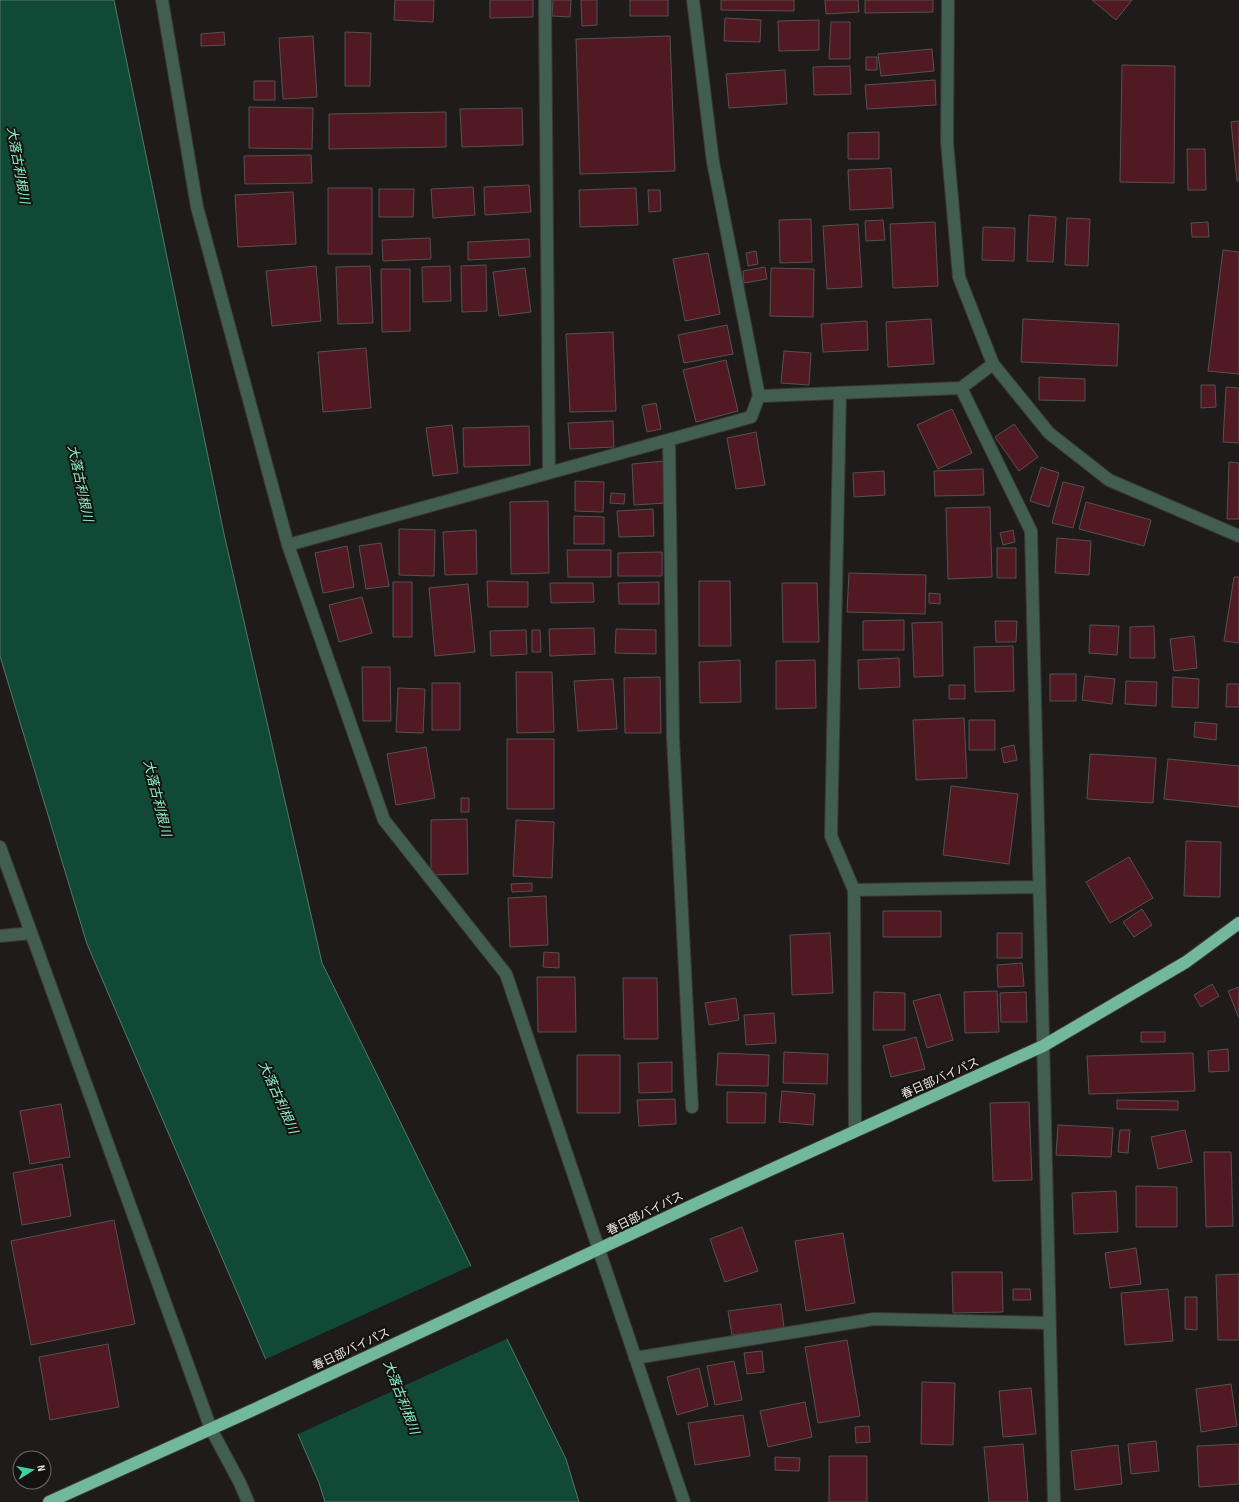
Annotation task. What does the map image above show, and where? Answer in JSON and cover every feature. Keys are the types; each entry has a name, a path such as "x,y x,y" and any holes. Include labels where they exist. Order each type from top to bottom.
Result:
{"highway":[{"name":"春日部バイパス","path":"49,1502 598,1251 704,1200 1043,1046 1186,962 1239,923"}],"street":[{"path":"162,0 198,207 288,546 384,820 506,974 598,1251 684,1502"},
{"path":"545,0 548,473"},
{"path":"288,546 751,417 759,396 713,162 693,0"},
{"path":"948,0 947,142 959,277 994,364 1048,433 1109,480 1239,536"},
{"path":"759,396 962,388 994,364"},
{"path":"962,388 1031,531 1054,1502"},
{"path":"840,393 831,836 854,890 856,1131"},
{"path":"669,440 674,738 692,1107"},
{"path":"0,847 211,1429 240,1483 248,1502"},
{"path":"854,890 1039,887"},
{"path":"0,936 30,933"},
{"path":"635,1358 874,1319 1050,1323"}],"water":[{"name":"大落古利根川","path":"0,0 114,0 224,534 322,963 566,1459 579,1502 325,1502 319,1483 87,944 0,656"}],"pier":[{"path":"473,1265 509,1338 296,1435 264,1360"}],"building":[{"path":"395,0 434,0 433,22 394,20"},
{"path":"490,0 533,0 533,17 490,18"},
{"path":"553,0 571,0 570,17 552,16"},
{"path":"581,0 597,0 597,25 582,26"},
{"path":"630,0 668,0 668,16 630,16"},
{"path":"721,0 794,0 794,11 721,10"},
{"path":"825,0 858,0 859,12 826,14"},
{"path":"865,0 933,0 933,12 865,13"},
{"path":"1092,0 1132,0 1116,20"},
{"path":"725,18 761,20 760,42 724,41"},
{"path":"819,20 819,50 779,51 778,21"},
{"path":"831,22 850,22 850,59 829,59"},
{"path":"224,32 225,45 201,46 201,34"},
{"path":"345,32 371,33 370,86 345,86"},
{"path":"313,36 317,97 283,99 279,38"},
{"path":"670,36 675,171 580,174 576,39"},
{"path":"932,49 934,71 881,76 878,54"},
{"path":"866,57 877,57 877,70 866,70"},
{"path":"1122,65 1175,66 1174,183 1120,182"},
{"path":"850,66 851,94 814,95 813,67"},
{"path":"785,70 787,104 729,108 726,74"},
{"path":"935,80 936,105 867,109 865,85"},
{"path":"254,81 275,81 275,100 254,100"},
{"path":"249,107 313,108 312,149 249,148"},
{"path":"522,108 523,145 462,147 460,109"},
{"path":"446,112 446,147 329,149 329,114"},
{"path":"1239,121 1239,181 1237,181 1231,122"},
{"path":"879,132 879,159 848,159 848,133"},
{"path":"1187,149 1205,149 1206,190 1188,190"},
{"path":"311,155 312,183 245,184 244,156"},
{"path":"891,168 893,208 850,210 848,170"},
{"path":"529,185 531,212 485,215 484,187"},
{"path":"473,187 475,215 433,218 431,189"},
{"path":"328,188 372,188 372,254 328,254"},
{"path":"636,188 638,225 580,227 579,190"},
{"path":"379,189 414,189 413,217 379,217"},
{"path":"648,190 660,190 661,211 649,212"},
{"path":"293,192 296,244 238,247 235,195"},
{"path":"1029,215 1056,217 1053,262 1027,261"},
{"path":"1067,218 1090,219 1088,266 1065,265"},
{"path":"811,219 812,262 780,263 779,220"},
{"path":"883,220 885,240 866,241 865,221"},
{"path":"935,222 938,286 893,288 890,224"},
{"path":"1208,222 1209,237 1192,237 1191,223"},
{"path":"858,224 862,287 827,289 823,226"},
{"path":"983,227 1015,228 1014,261 982,260"},
{"path":"430,238 431,259 383,261 382,240"},
{"path":"529,239 530,257 468,260 468,242"},
{"path":"1223,250 1239,252 1239,374 1208,371"},
{"path":"756,251 758,264 748,266 746,253"},
{"path":"708,253 720,314 685,321 673,259"},
{"path":"486,265 487,311 462,312 461,266"},
{"path":"316,266 321,321 272,326 266,271"},
{"path":"370,266 373,323 338,324 336,267"},
{"path":"450,266 451,301 423,302 422,267"},
{"path":"765,267 767,279 744,283 743,271"},
{"path":"525,268 531,312 499,316 493,272"},
{"path":"771,268 814,269 813,317 770,316"},
{"path":"381,269 410,269 410,331 382,332"},
{"path":"931,319 934,364 888,367 886,322"},
{"path":"1023,319 1119,324 1117,366 1021,362"},
{"path":"867,321 868,350 823,352 821,324"},
{"path":"727,325 733,354 684,363 678,335"},
{"path":"613,332 616,411 570,412 566,334"},
{"path":"366,348 371,408 323,412 318,352"},
{"path":"784,351 811,353 809,385 781,383"},
{"path":"726,360 738,411 696,422 683,370"},
{"path":"1039,377 1085,379 1085,401 1039,400"},
{"path":"1201,385 1215,385 1216,407 1201,408"},
{"path":"1226,387 1239,388 1239,443 1223,442"},
{"path":"656,403 661,429 647,432 642,406"},
{"path":"952,409 972,453 938,469 917,425"},
{"path":"613,421 614,447 570,449 568,423"},
{"path":"1014,424 1038,457 1019,471 995,437"},
{"path":"452,425 458,473 433,476 426,428"},
{"path":"529,426 530,465 464,467 463,428"},
{"path":"756,432 765,485 736,489 727,438"},
{"path":"664,461 666,503 634,505 632,464"},
{"path":"1229,462 1239,463 1239,519 1227,519"},
{"path":"1041,467 1059,473 1049,507 1030,501"},
{"path":"983,469 984,495 935,496 934,471"},
{"path":"884,471 885,495 854,497 853,473"},
{"path":"575,481 604,482 603,512 575,511"},
{"path":"1063,482 1084,487 1073,528 1052,523"},
{"path":"611,493 625,494 624,504 610,503"},
{"path":"548,501 549,573 511,574 510,502"},
{"path":"1086,502 1151,520 1144,546 1079,529"},
{"path":"990,507 992,577 948,579 946,508"},
{"path":"653,509 654,536 619,537 617,511"},
{"path":"574,516 604,517 604,544 574,544"},
{"path":"399,529 435,530 434,576 399,575"},
{"path":"476,530 477,574 445,575 443,532"},
{"path":"1013,530 1015,542 1003,545 1000,533"},
{"path":"1057,538 1091,541 1089,575 1055,573"},
{"path":"381,543 389,586 366,589 359,546"},
{"path":"347,546 354,587 323,593 315,553"},
{"path":"997,548 1016,548 1016,578 997,578"},
{"path":"567,550 611,550 611,577 568,577"},
{"path":"662,552 662,576 618,576 618,553"},
{"path":"849,573 926,575 925,614 847,612"},
{"path":"1234,577 1239,577 1239,643 1224,641"},
{"path":"487,581 528,582 528,607 488,607"},
{"path":"699,581 730,581 731,646 699,646"},
{"path":"393,582 412,582 412,637 393,637"},
{"path":"659,582 659,604 619,604 618,583"},
{"path":"550,583 593,583 594,602 551,603"},
{"path":"782,583 817,583 819,642 783,642"},
{"path":"468,584 475,652 435,656 429,588"},
{"path":"929,593 940,594 940,604 929,603"},
{"path":"362,597 372,633 339,642 329,605"},
{"path":"904,620 904,650 863,650 863,621"},
{"path":"995,621 1017,621 1016,642 996,642"},
{"path":"942,622 943,676 914,677 912,623"},
{"path":"1090,625 1119,626 1117,655 1089,653"},
{"path":"1154,626 1155,658 1130,658 1130,627"},
{"path":"594,628 595,654 550,656 549,629"},
{"path":"616,629 656,630 656,654 615,653"},
{"path":"526,630 527,654 491,656 490,631"},
{"path":"532,630 540,630 541,652 532,652"},
{"path":"1194,636 1197,668 1174,671 1170,639"},
{"path":"1013,646 1014,691 975,692 974,647"},
{"path":"899,658 900,687 859,689 858,660"},
{"path":"740,660 741,702 700,703 699,662"},
{"path":"815,660 816,708 776,709 776,661"},
{"path":"362,667 390,667 391,721 363,721"},
{"path":"516,672 552,672 554,732 517,733"},
{"path":"1050,674 1076,674 1076,701 1050,701"},
{"path":"1085,676 1115,679 1112,704 1082,700"},
{"path":"660,677 661,733 625,733 624,678"},
{"path":"1173,677 1199,679 1198,708 1172,707"},
{"path":"613,679 617,729 578,731 574,681"},
{"path":"1126,681 1157,682 1156,706 1125,704"},
{"path":"432,683 460,683 460,730 432,730"},
{"path":"1227,684 1239,684 1239,707 1226,707"},
{"path":"949,685 965,685 965,699 949,699"},
{"path":"398,688 425,689 423,733 396,732"},
{"path":"964,718 967,778 916,780 913,720"},
{"path":"969,720 995,720 995,750 969,750"},
{"path":"1195,722 1217,724 1216,740 1194,737"},
{"path":"507,739 554,739 554,809 507,809"},
{"path":"1014,745 1017,760 1004,763 1001,748"},
{"path":"426,747 435,798 396,805 387,754"},
{"path":"1090,754 1156,758 1153,803 1087,799"},
{"path":"1168,759 1239,766 1239,807 1164,799"},
{"path":"951,786 1018,794 1009,864 943,855"},
{"path":"461,798 469,798 469,812 461,812"},
{"path":"467,819 468,874 431,875 431,820"},
{"path":"516,820 554,822 552,878 513,876"},
{"path":"1186,841 1221,842 1220,897 1184,896"},
{"path":"1129,857 1153,898 1110,923 1086,882"},
{"path":"532,883 532,891 512,892 511,884"},
{"path":"546,896 548,945 510,947 508,898"},
{"path":"1142,909 1152,925 1134,937 1123,922"},
{"path":"883,911 941,911 941,937 883,937"},
{"path":"830,933 833,993 792,995 790,935"},
{"path":"997,933 1022,933 1022,958 997,958"},
{"path":"544,952 559,953 559,968 543,967"},
{"path":"1022,963 1024,986 998,987 997,965"},
{"path":"537,977 575,977 576,1032 538,1032"},
{"path":"623,978 657,978 658,1039 624,1039"},
{"path":"1212,984 1219,996 1201,1007 1194,995"},
{"path":"1239,987 1239,1018 1228,991"},
{"path":"997,991 999,1032 965,1033 964,992"},
{"path":"874,992 905,993 905,1030 873,1030"},
{"path":"1026,992 1027,1022 1001,1022 1000,993"},
{"path":"940,994 953,1040 927,1048 913,1001"},
{"path":"736,998 739,1020 709,1025 705,1003"},
{"path":"774,1013 776,1043 746,1045 744,1015"},
{"path":"1141,1032 1165,1032 1165,1042 1141,1042"},
{"path":"916,1037 925,1069 891,1077 883,1046"},
{"path":"1228,1049 1229,1071 1209,1072 1208,1051"},
{"path":"784,1052 828,1054 827,1084 783,1083"},
{"path":"718,1053 769,1055 768,1086 716,1085"},
{"path":"1193,1053 1195,1091 1089,1094 1087,1056"},
{"path":"577,1055 620,1055 620,1113 577,1113"},
{"path":"672,1062 672,1092 639,1093 638,1063"},
{"path":"782,1091 815,1094 813,1125 779,1122"},
{"path":"727,1092 766,1093 765,1123 727,1123"},
{"path":"675,1099 676,1124 639,1126 637,1100"},
{"path":"1117,1100 1178,1101 1178,1110 1117,1109"},
{"path":"1029,1102 1032,1180 993,1181 990,1103"},
{"path":"61,1104 70,1157 30,1164 20,1111"},
{"path":"1058,1125 1113,1128 1111,1157 1056,1155"},
{"path":"1120,1130 1130,1130 1128,1153 1118,1152"},
{"path":"1185,1130 1192,1162 1158,1169 1151,1137"},
{"path":"1204,1152 1231,1152 1233,1226 1206,1227"},
{"path":"62,1164 71,1216 22,1225 13,1173"},
{"path":"1136,1186 1177,1187 1177,1227 1136,1227"},
{"path":"1116,1191 1118,1232 1074,1234 1072,1193"},
{"path":"114,1220 135,1324 31,1345 11,1241"},
{"path":"742,1227 758,1271 725,1282 710,1239"},
{"path":"843,1233 855,1303 806,1311 795,1241"},
{"path":"1136,1248 1141,1284 1110,1288 1105,1253"},
{"path":"952,1272 1002,1272 1003,1312 953,1313"},
{"path":"1239,1274 1239,1340 1218,1340 1216,1275"},
{"path":"1013,1289 1030,1289 1031,1300 1013,1300"},
{"path":"1168,1289 1173,1341 1125,1345 1121,1293"},
{"path":"1185,1297 1197,1297 1197,1330 1185,1329"},
{"path":"781,1304 784,1328 732,1335 728,1311"},
{"path":"847,1340 860,1416 818,1423 805,1347"},
{"path":"108,1344 119,1407 50,1420 39,1357"},
{"path":"762,1351 764,1372 747,1374 744,1353"},
{"path":"734,1361 742,1400 715,1405 707,1366"},
{"path":"699,1368 708,1406 677,1415 667,1377"},
{"path":"922,1382 955,1383 953,1445 921,1444"},
{"path":"1231,1384 1237,1426 1201,1432 1196,1389"},
{"path":"1031,1388 1036,1434 1003,1437 999,1391"},
{"path":"805,1402 812,1437 768,1447 760,1411"},
{"path":"743,1415 750,1456 695,1465 688,1423"},
{"path":"869,1426 870,1442 856,1443 855,1427"},
{"path":"1156,1441 1159,1471 1131,1474 1128,1444"},
{"path":"1023,1444 1028,1502 989,1502 984,1447"},
{"path":"1239,1444 1239,1484 1199,1487 1197,1446"},
{"path":"1118,1445 1122,1484 1075,1490 1071,1451"},
{"path":"829,1456 867,1456 867,1502 829,1502"},
{"path":"775,1457 800,1458 799,1471 775,1470"}]}
